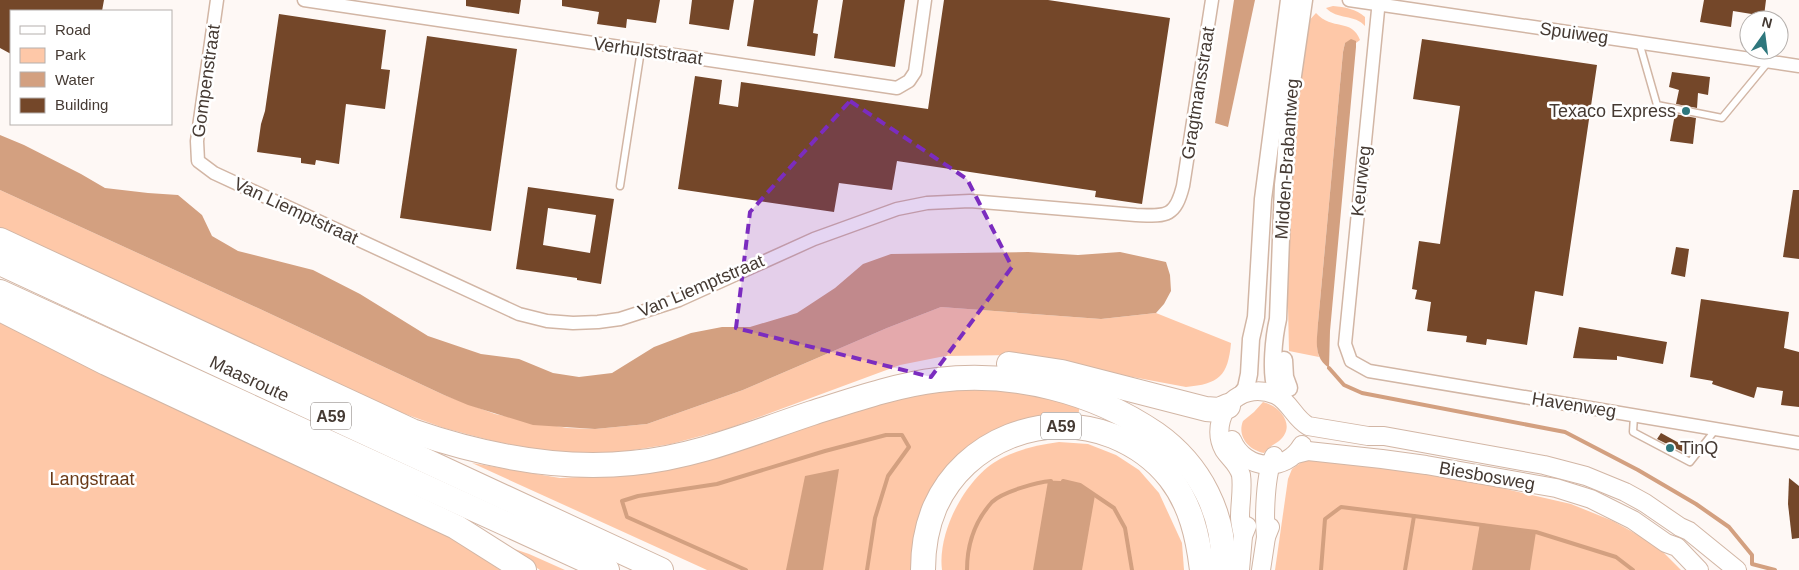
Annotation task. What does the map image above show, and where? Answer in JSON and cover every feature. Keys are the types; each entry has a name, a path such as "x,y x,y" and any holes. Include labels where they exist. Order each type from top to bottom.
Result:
{"highway":[{"name":"A59","path":"0,240 412,431 470,449 541,462 592,465 633,463 699,452 811,413 909,385 959,378 1026,382 1074,394 1098,402 1122,414 1159,437 1180,453 1192,467 1209,494 1216,512 1223,550 1223,570"},
{"name":"Maasroute","path":"0,263 661,570"},
{"name":"Maasroute","path":"0,292 607,570"},
{"path":"0,309 106,363 456,527 524,570"},
{"name":"A59","path":"811,413 852,393 890,379 936,367 980,364 1024,366 1062,372 1206,409 1219,410 1241,398"},
{"name":"A59","path":"923,570 927,531 935,508 947,487 969,461 986,448 1017,433 1031,429 1066,426 1091,429 1122,440 1141,451 1158,465 1178,490 1192,520 1202,570"}],"main road":[{"path":"1261,570 1266,537 1264,521 1283,461 1304,443 1303,418 1288,404 1286,394 1265,392 1241,398 1221,418 1220,440 1223,448 1242,462 1283,461"},
{"path":"1240,570 1243,536 1240,520 1242,462 1233,442 1231,425 1235,414 1252,400 1241,398"},
{"path":"1283,461 1275,454 1287,448 1303,418"},
{"name":"Biesbosweg","path":"1303,418 1368,436 1384,436 1536,463 1586,476 1645,503 1680,528 1689,531 1737,570"},
{"name":"Biesbosweg","path":"1283,461 1308,451 1390,460 1556,488 1591,499 1613,509 1652,532 1666,543 1689,570"},
{"name":"Biesbosweg","path":"1680,528 1685,536 1721,570"},
{"name":"Biesbosweg","path":"1666,543 1677,547 1699,570"}],"street":[{"name":"Gompenstraat","path":"198,161 197,141 217,0"},
{"name":"Verhulststraat","path":"304,0 897,88 909,81 915,72 926,0"},
{"name":"Gragtmansstraat","path":"1183,186 1212,0"},
{"name":"Midden-Brabantweg","path":"1241,398 1257,386 1258,339 1256,317 1263,199 1289,0"},
{"name":"Midden-Brabantweg","path":"1286,394 1283,337 1278,319 1283,185 1289,103 1304,0"},
{"name":"Spuiweg","path":"1349,0 1379,2 1799,66"},
{"name":"Keurweg","path":"1351,361 1344,344 1379,2"},
{"name":"Van Liemptstraat","path":"198,161 214,173 519,314 547,321 573,323 612,320 645,312 679,300 814,238 897,209 927,203 970,201 1157,216 1172,211 1179,202 1183,186"},
{"name":"Havenweg","path":"1351,361 1369,371 1799,443"}],"lane":[{"path":"1639,42 1657,105 1722,118 1769,61"},
{"path":"620,186 641,50"},
{"path":"1634,416 1633,432 1690,462 1716,429"}],"highlighted area":[{"path":"850,101 967,179 1012,267 931,377 736,328 750,212"}],"green space":[{"path":"1333,6 1350,9 1362,14 1365,17 1365,26 1356,20 1330,12 1326,8"},
{"path":"1316,13 1328,22 1352,29 1360,40 1356,43 1345,43 1343,52 1318,323 1317,348 1319,357 1289,351 1287,263 1291,220 1294,127 1305,25"},
{"path":"0,190 444,395 495,414 567,428 595,429 647,424 743,390 887,328 941,307 1101,319 1156,313 1231,343 1230,354 1224,371 1220,376 1207,384 1186,387 1015,355 945,356 900,365 727,429 671,444 609,454 553,452 497,442 444,428 397,411 0,228"},
{"name":"Langstraat","path":"0,315 451,536 500,570 0,570"},
{"path":"1000,385 1080,405 1078,416 1043,417 989,432 961,453 936,482 920,517 912,570 707,570 472,463 560,478 624,475 920,390"},
{"path":"1263,402 1280,412 1286,423 1284,435 1264,453 1249,446 1245,442 1242,432 1243,421"},
{"path":"1059,442 1088,444 1116,455 1139,470 1159,493 1182,543 1184,570 942,570 944,539 949,523 965,492 976,479 988,467 1000,459 1029,448"},
{"path":"1306,459 1358,462 1497,487 1571,504 1613,521 1656,545 1681,570 1275,570 1288,479 1292,469"},
{"path":"503,545 529,554 565,570 540,570"}],"water":[{"path":"1234,0 1255,0 1228,127 1215,123"},
{"path":"1351,39 1356,41 1356,47 1330,331 1329,368 1320,359 1318,354 1317,336 1343,52 1345,43"},
{"path":"0,135 24,145 105,188 178,195 202,215 212,236 238,251 313,270 360,294 428,336 481,354 519,359 553,373 579,377 612,373 654,347 691,333 722,327 750,327 797,313 835,288 863,264 891,254 1028,252 1078,255 1120,252 1166,262 1170,275 1171,291 1164,304 1156,313 1101,319 941,307 887,328 743,390 647,424 595,429 533,425 468,405 444,395 0,190"},
{"path":"839,469 823,570 786,570 805,476"},
{"path":"1048,481 1073,483 1095,495 1082,570 1033,570"},
{"path":"1480,523 1536,532 1530,570 1472,570"}],"building":[{"path":"0,0 104,0 102,10 10,10 10,53 0,48"},
{"path":"466,0 521,0 519,14 466,6"},
{"path":"562,0 660,0 656,23 627,19 626,28 597,24 599,12 562,6"},
{"path":"692,0 734,0 729,30 689,24"},
{"path":"754,0 818,0 813,33 818,34 815,56 747,46"},
{"path":"843,0 905,0 895,67 834,58"},
{"path":"944,0 1048,0 1170,18 1142,204 1095,197 1096,191 897,161 892,190 839,183 834,212 678,189 695,76 722,80 719,104 738,107 741,82 928,109"},
{"path":"1704,0 1766,0 1765,10 1733,11 1731,27 1700,22"},
{"path":"279,14 386,30 381,69 390,70 385,109 346,104 339,164 316,160 315,165 301,163 301,158 257,152"},
{"path":"427,36 517,49 491,231 400,218"},
{"path":"1422,39 1597,65 1563,296 1535,291 1527,345 1487,339 1486,345 1466,342 1467,336 1427,331 1431,302 1415,299 1417,290 1412,289 1419,241 1440,244 1460,106 1413,99"},
{"path":"1672,72 1710,77 1708,95 1698,93 1697,108 1676,104 1679,90 1669,87"},
{"path":"1675,114 1696,118 1693,144 1670,141"},
{"path":"528,187 614,199 601,284 577,280 577,278 516,269","holes":["548,208 596,215 590,253 543,245"]},
{"path":"1793,190 1799,190 1799,259 1783,257"},
{"path":"1676,247 1689,249 1685,277 1671,274"},
{"path":"1701,299 1789,312 1784,348 1799,352 1799,407 1781,405 1783,391 1757,387 1754,398 1712,384 1713,381 1690,377"},
{"path":"1579,327 1667,342 1663,364 1617,356 1617,360 1573,358"},
{"path":"1661,433 1688,448 1685,453 1657,439"},
{"path":"1789,478 1799,486 1799,538 1792,539 1788,504"}],"waterway":[{"path":"1329,368 1344,385 1362,393 1565,432 1638,470 1696,504 1729,527 1752,555 1752,564 1775,570"},
{"path":"746,570 627,517 622,501 638,496 717,484 825,451 886,435 902,435 909,447 888,476 875,518 867,570"},
{"path":"967,570 973,534 981,517 992,502 1020,488 1051,481"},
{"path":"1063,481 1080,485 1114,508 1125,528 1132,570"},
{"path":"1321,570 1325,519 1341,507 1414,516 1405,570"},
{"path":"1414,516 1536,532 1616,557 1633,570"}],"place":[{"name":"Texaco Express","path":"1686,111"},
{"name":"TinQ","path":"1670,448"}]}
